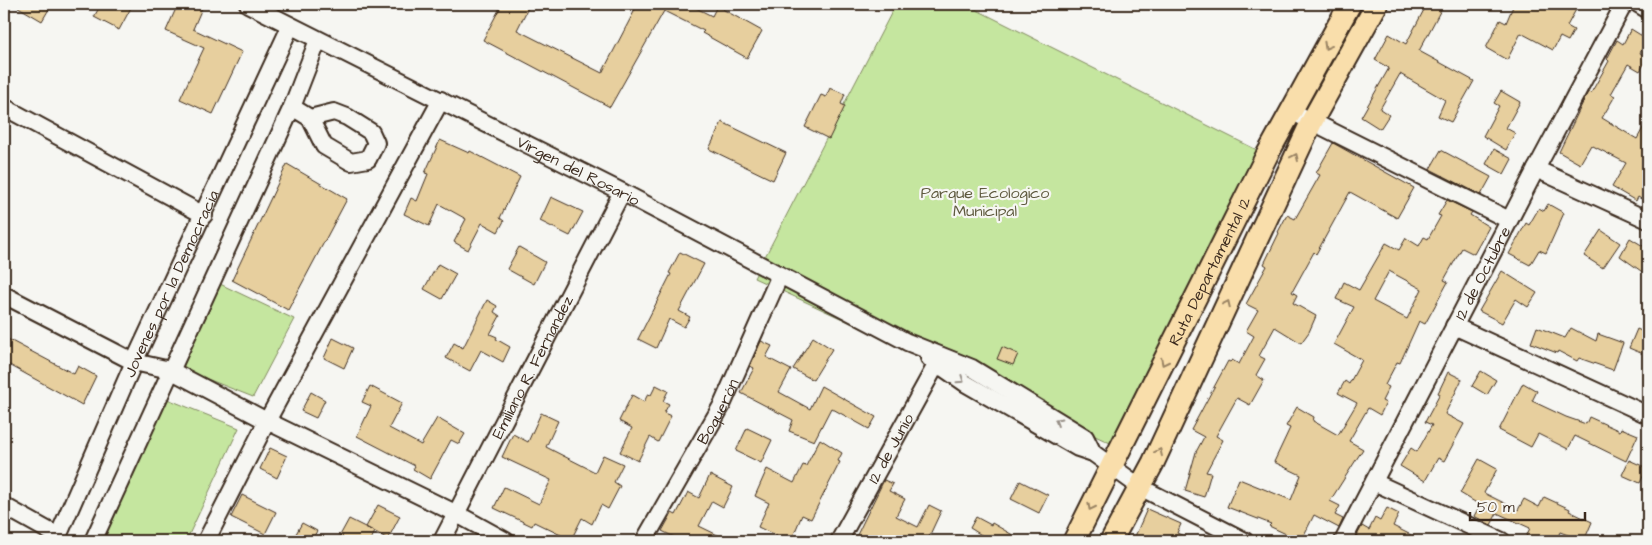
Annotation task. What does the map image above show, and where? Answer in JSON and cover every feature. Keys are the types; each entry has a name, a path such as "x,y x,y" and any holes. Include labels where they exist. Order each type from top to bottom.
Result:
{"main road":[{"name":"Ruta Departamental 12","path":"1074,541 1291,111 1350,4"},
{"name":"Ruta Departamental 12","path":"1111,541 1153,464 1312,121 1377,4"}],"street":[{"name":"Virgen del Rosario","path":"248,4 622,192 939,359 973,388 1078,448 1093,453 1140,487 1245,541"},
{"name":"12 de Octubre","path":"1343,541 1536,168 1624,4"},
{"path":"1638,4 1648,10"},
{"name":"Jovenes por la Democracia","path":"57,539 134,362 204,215 290,26"},
{"path":"93,541 292,106 318,40"},
{"path":"206,541 267,421 441,100"},
{"path":"292,106 310,118"},
{"path":"4,107 204,215"},
{"path":"1291,111 1509,220"},
{"path":"1536,168 1648,220"},
{"name":"Emiliano R. Fernandez","path":"442,541 622,192"},
{"name":"Boquerón","path":"644,541 722,405 780,276"},
{"path":"4,295 134,362 170,370 506,541"},
{"path":"1454,326 1648,415"},
{"name":"12 de Junio","path":"840,541 939,359"},
{"path":"1374,482 1502,541"},
{"path":"4,506 57,539"}],"green space":[{"name":"Parque Ecologico Municipal","path":"896,4 965,4 1267,155 1121,448 754,278"},
{"path":"220,284 294,319 253,397 182,369"},
{"path":"160,396 239,428 186,541 89,541"}],"building":[{"path":"13,4 52,4 42,21"},
{"path":"101,4 133,4 119,30 94,17"},
{"path":"178,4 192,4 202,8 193,29 242,52 213,114 180,99 204,48 166,31"},
{"path":"502,4 530,4 517,30 602,73 638,4 688,4 712,16 717,6 762,31 747,58 702,33 704,31 664,11 610,107 483,40"},
{"path":"1427,4 1444,4 1419,51 1474,81 1451,122 1438,116 1445,100 1400,74 1380,109 1389,115 1380,129 1361,117 1389,68 1375,60 1389,34 1406,44"},
{"path":"1514,4 1579,4 1567,26 1574,30 1568,41 1560,37 1553,50 1521,33 1507,60 1486,48 1500,20 1506,23"},
{"path":"1631,29 1647,39 1640,53 1648,58 1640,71 1628,64 1611,94 1615,96 1602,118 1637,139 1648,119 1648,203 1638,197 1636,201 1612,187 1626,163 1591,145 1580,164 1559,152 1588,92 1591,93 1609,61 1607,59 1617,40 1623,44"},
{"path":"830,88 845,94 841,104 845,106 829,139 805,127 821,95 826,97"},
{"path":"1501,91 1520,102 1506,128 1515,133 1506,150 1483,136 1499,106 1494,103"},
{"path":"722,122 786,153 773,180 709,149"},
{"path":"440,140 469,153 470,151 520,177 500,218 504,221 498,232 482,223 468,250 454,242 466,219 439,204 429,226 404,214 411,198 417,201 428,174 425,173"},
{"path":"1333,143 1414,188 1397,218 1350,192 1316,254 1314,252 1292,292 1297,295 1293,303 1316,316 1309,332 1301,343 1275,327 1259,356 1265,359 1256,375 1264,380 1250,405 1237,398 1216,436 1223,440 1206,472 1211,473 1204,497 1185,491 1196,452 1204,437 1191,430 1228,361 1232,360 1239,364 1254,336 1246,331 1258,310 1246,304 1267,266 1264,264 1287,215 1295,219 1320,175 1316,173"},
{"path":"1494,149 1512,159 1504,174 1486,164"},
{"path":"1441,150 1491,177 1481,195 1430,169"},
{"path":"287,164 347,199 288,310 232,280"},
{"path":"551,197 583,212 570,236 540,221"},
{"path":"1447,200 1472,212 1470,215 1489,227 1474,254 1462,248 1444,280 1448,282 1425,324 1419,321 1400,363 1397,362 1385,385 1389,387 1382,401 1386,403 1380,415 1368,408 1349,441 1363,449 1330,501 1340,506 1335,515 1343,519 1339,528 1314,515 1301,541 1269,526 1271,524 1227,507 1239,479 1291,500 1301,475 1274,462 1290,428 1286,426 1297,407 1314,417 1313,421 1338,435 1357,403 1338,393 1345,381 1349,384 1362,360 1334,344 1354,307 1336,299 1344,282 1359,290 1386,243 1399,250 1406,238 1419,246 1424,237 1428,239 1441,216 1438,215","holes":["1389,271 1422,289 1407,319 1373,301"]},
{"path":"1548,204 1564,213 1546,253 1539,250 1530,265 1509,254 1526,223 1529,225 1539,208 1544,211"},
{"path":"1601,230 1620,243 1603,268 1584,256"},
{"path":"1630,238 1648,249 1648,276 1620,256"},
{"path":"519,247 545,262 534,284 507,269"},
{"path":"680,252 704,264 679,311 690,317 684,327 669,319 656,348 638,339"},
{"path":"438,264 456,274 442,299 424,289"},
{"path":"1502,271 1537,293 1528,307 1516,299 1502,323 1479,311"},
{"path":"487,300 497,306 494,312 500,316 490,334 510,347 503,362 481,350 470,371 446,358 454,343 463,348"},
{"path":"1537,327 1565,338 1571,328 1596,341 1598,334 1623,343 1613,370 1579,358 1577,361 1558,351 1557,353 1531,343"},
{"path":"1637,329 1648,334 1648,356 1629,348"},
{"path":"4,337 74,374 78,366 96,376 82,405 4,362"},
{"path":"813,337 832,349 813,380 793,369"},
{"path":"333,338 353,348 344,368 324,358"},
{"path":"761,341 772,346 766,357 791,370 779,392 810,409 821,386 876,417 869,429 831,408 814,441 789,431 793,420 741,393 754,368 750,366"},
{"path":"1002,347 1018,354 1013,365 997,359"},
{"path":"1481,371 1496,380 1487,395 1472,386"},
{"path":"1448,372 1462,379 1445,414 1464,424 1444,461 1438,458 1425,481 1400,466 1411,448 1417,452 1432,425 1425,422 1440,394 1438,393"},
{"path":"1523,383 1537,391 1532,401 1566,417 1586,424 1589,417 1620,431 1621,428 1638,435 1626,461 1575,436 1568,449 1538,434 1531,447 1499,430"},
{"path":"656,385 668,391 663,401 669,404 664,413 671,416 658,442 650,437 638,461 620,452 632,428 619,421 632,395 644,402 648,394 651,395"},
{"path":"370,386 402,403 389,428 421,445 437,418 465,434 459,444 451,440 430,479 413,469 415,466 357,436 371,406 362,402"},
{"path":"311,392 325,400 316,418 301,411"},
{"path":"541,413 558,421 546,447 595,472 603,455 623,464 614,482 620,486 608,509 601,505 592,524 582,518 571,540 534,522 532,526 494,508 504,487 539,504 551,480 502,457 513,434 528,442"},
{"path":"747,428 772,440 761,463 736,451"},
{"path":"820,439 842,453 838,461 840,462 811,519 802,515 791,541 774,541 777,536 758,527 769,503 755,496 767,469 794,483 803,465 806,466"},
{"path":"270,448 287,456 277,478 260,469"},
{"path":"1479,459 1497,469 1484,493 1518,510 1524,499 1539,507 1544,497 1570,509 1569,511 1592,522 1584,541 1560,532 1556,541 1524,541 1530,528 1497,513 1491,525 1474,516 1480,505 1460,493"},
{"path":"1629,460 1647,468 1640,483 1622,475"},
{"path":"710,475 733,487 723,507 712,501 699,526 730,541 682,541 662,531 672,513 676,515 688,492 699,498"},
{"path":"884,480 893,484 889,491 905,499 896,516 918,527 929,505 941,511 927,541 854,541"},
{"path":"1020,481 1048,495 1039,513 1011,499"},
{"path":"242,495 276,512 265,534 231,517"},
{"path":"378,505 400,516 388,539 366,527"},
{"path":"1387,508 1399,514 1393,526 1423,541 1354,541 1362,526 1369,530 1375,518 1380,521"},
{"path":"1147,509 1181,524 1177,533 1194,541 1133,541"},
{"path":"976,517 991,525 992,523 1023,541 991,541 970,528"},
{"path":"349,519 375,532 370,541 337,541"},
{"path":"302,523 317,531 311,541 292,541"}]}
